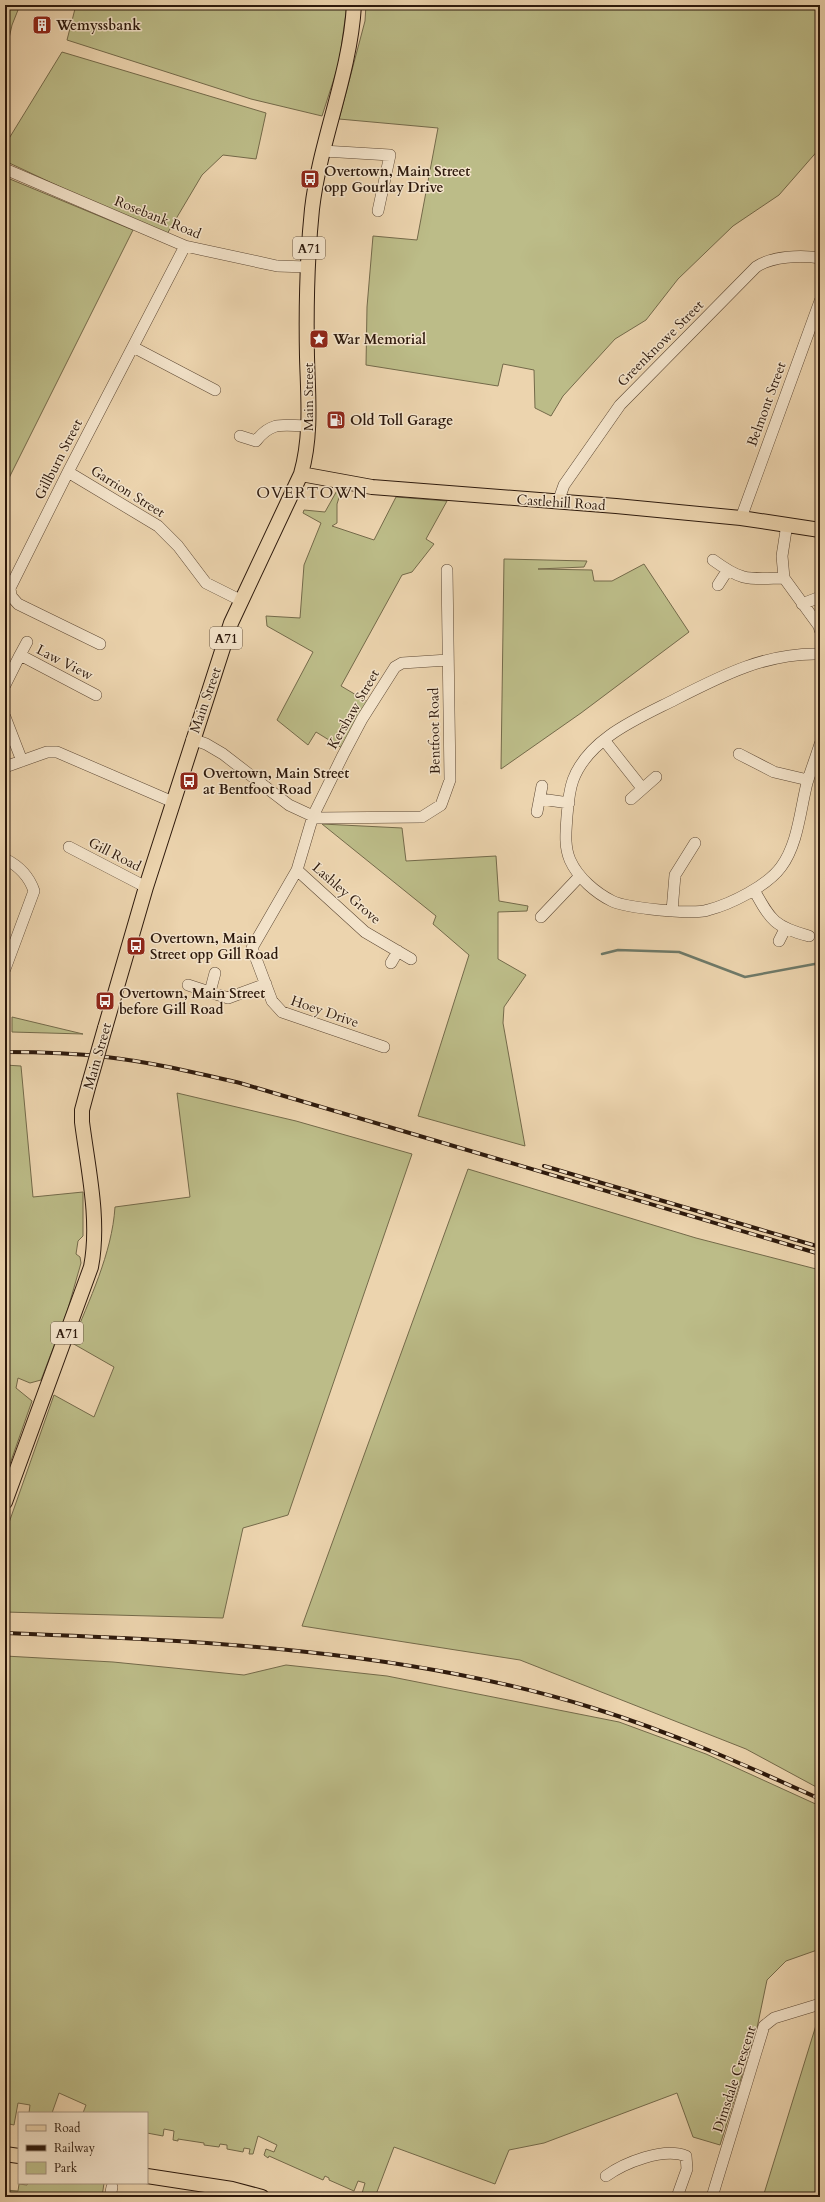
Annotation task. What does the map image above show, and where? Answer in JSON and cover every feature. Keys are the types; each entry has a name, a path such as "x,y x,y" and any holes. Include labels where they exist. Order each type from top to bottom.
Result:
{"main road":[{"name":"Main Street","path":"5,1502 88,1274 94,1252 93,1210 82,1122 82,1110 105,1028 146,887 192,739 231,623 240,600 301,474 308,450 308,267 312,207 348,53 354,5"},
{"name":"Castlehill Road","path":"301,474 372,487 409,491 741,518 820,530"},
{"path":"5,2154 18,2156"},
{"path":"148,2176 232,2189 262,2197"}],"street":[{"path":"324,151 390,154 378,211"},
{"name":"Rosebank Road","path":"5,169 185,246 277,266 308,267"},
{"name":"Gillburn Street","path":"100,644 18,604 11,596 10,588 68,472 185,246"},
{"name":"Greenknowe Street","path":"558,502 564,485 620,405 756,267 763,262 783,259 807,256 820,258"},
{"name":"Belmont Street","path":"741,518 820,301"},
{"path":"133,347 215,390"},
{"path":"240,436 256,441 264,431 273,426 308,426"},
{"name":"Garrion Street","path":"68,472 158,526 178,546 206,583 240,600"},
{"path":"788,524 782,556 784,578 819,626 820,630"},
{"path":"713,560 727,571 740,577 751,579 784,578"},
{"name":"Bentfoot Road","path":"192,739 206,744 222,754 288,805 318,818 422,817 441,806 450,780 447,570"},
{"path":"718,585 727,571"},
{"path":"802,604 820,596"},
{"name":"Law View","path":"5,685 27,642"},
{"path":"820,654 792,654 744,667 634,720 604,740 582,763 573,780 569,803 566,847 571,861 580,876 613,901 672,911 707,911 754,890 779,870 790,854 808,780 820,744"},
{"name":"Law View","path":"20,655 96,695"},
{"name":"Kershaw Street","path":"313,816 362,719 395,667 402,663 448,660"},
{"path":"5,717 22,761"},
{"path":"604,740 642,788"},
{"path":"5,768 47,752 57,752 173,802"},
{"path":"739,754 774,772 808,780"},
{"path":"631,799 656,777"},
{"path":"538,812 542,786"},
{"path":"541,799 569,803"},
{"name":"Hoey Drive","path":"313,816 297,870 252,948 272,1001 282,1012 384,1047"},
{"path":"672,911 675,875 694,843"},
{"name":"Gill Road","path":"69,847 146,887"},
{"path":"5,859 14,864 30,880 34,891 5,969"},
{"name":"Lashley Grove","path":"297,870 365,932 411,959"},
{"path":"541,917 580,876"},
{"path":"754,890 769,917 785,929 809,936"},
{"path":"779,941 785,929"},
{"path":"391,963 398,951"},
{"path":"210,992 215,973"},
{"path":"188,985 228,998 266,984"},
{"name":"Dimsdale Crescent","path":"712,2197 764,2026 774,2018 820,2004"},
{"path":"606,2176 618,2168 664,2152 678,2153 686,2156 687,2169 677,2197"}],"green space":[{"path":"5,5 20,5 12,25 5,56"},
{"path":"76,5 347,5 339,63 322,116 251,99 67,40"},
{"path":"366,5 820,5 820,148 779,195 733,226 678,279 646,320 615,339 563,396 551,416 535,408 534,370 503,364 498,386 366,365 367,307 373,236 417,240 438,128 339,119 365,21"},
{"path":"62,52 266,113 256,159 223,155 202,175 167,234 137,223 5,161 5,145"},
{"path":"5,177 133,230 5,486"},
{"path":"339,487 342,488 337,504 337,523 332,526 374,540 396,497 447,501 426,539 434,544 412,572 402,575 341,686 368,702 342,748 316,732 308,745 277,720 313,652 267,626 266,616 300,618 304,565 321,523 303,513 304,510 325,512"},
{"path":"504,559 587,561 584,567 538,569 592,570 594,581 612,581 644,564 689,632 581,713 501,769"},
{"path":"322,824 402,828 406,861 496,856 499,901 528,906 527,911 498,912 498,959 526,975 504,1007 503,1023 525,1146 418,1116 469,955 433,924 436,916"},
{"path":"12,1017 83,1034 12,1032"},
{"path":"5,1065 21,1066 33,1197 83,1192 83,1236 78,1241 76,1254 80,1257 81,1263 67,1312 41,1380 30,1383 18,1378 16,1388 32,1401 5,1478"},
{"path":"177,1093 296,1121 412,1154 288,1515 243,1528 223,1618 5,1612 5,1534 54,1395 94,1417 114,1367 72,1343 105,1259 113,1225 115,1207 190,1197"},
{"path":"468,1169 696,1238 820,1270 820,1789 746,1749 520,1660 302,1626"},
{"path":"5,1656 113,1662 244,1675 286,1665 387,1676 619,1722 706,1754 820,1806 820,1949 786,1961 767,1980 757,2028 720,2145 693,2137 677,2093 544,2143 509,2150 495,2184 394,2147 375,2197 361,2197 365,2183 358,2181 354,2191 329,2180 329,2178 325,2176 323,2180 269,2156 268,2158 264,2155 266,2149 274,2152 277,2145 258,2136 253,2154 249,2154 250,2149 244,2148 243,2152 227,2149 227,2145 220,2144 219,2147 178,2139 178,2141 173,2140 174,2131 164,2129 163,2136 148,2133 148,2112 83,2112 86,2105 59,2093 52,2112 29,2112 30,2105 18,2103 14,2125 5,2123 8,2093 5,2092"},
{"path":"817,2022 820,2030 820,2197 763,2197"},
{"path":"19,2184 104,2184 102,2197 5,2197 5,2190 18,2191"}],"waterway":[{"path":"602,954 618,950 679,952 745,977 820,963"}],"railway":[{"path":"5,1052 68,1054 123,1059 173,1068 240,1083 820,1254"},
{"path":"544,1166 820,1247"},
{"path":"5,1633 154,1640 302,1651 376,1660 449,1673 521,1688 622,1717 708,1750 820,1799"}],"place":[{"name":"Wemyssbank","path":"42,25"},
{"name":"Overtown, Main Street opp Gourlay Drive","path":"310,179"},
{"name":"War Memorial","path":"319,339"},
{"name":"Old Toll Garage","path":"336,420"},
{"name":"Overtown, Main Street at Bentfoot Road","path":"189,781"},
{"name":"Overtown, Main Street opp Gill Road","path":"136,946"},
{"name":"Overtown, Main Street before Gill Road","path":"105,1001"}],"district":[{"name":"OVERTOWN","path":"312,492"}]}
